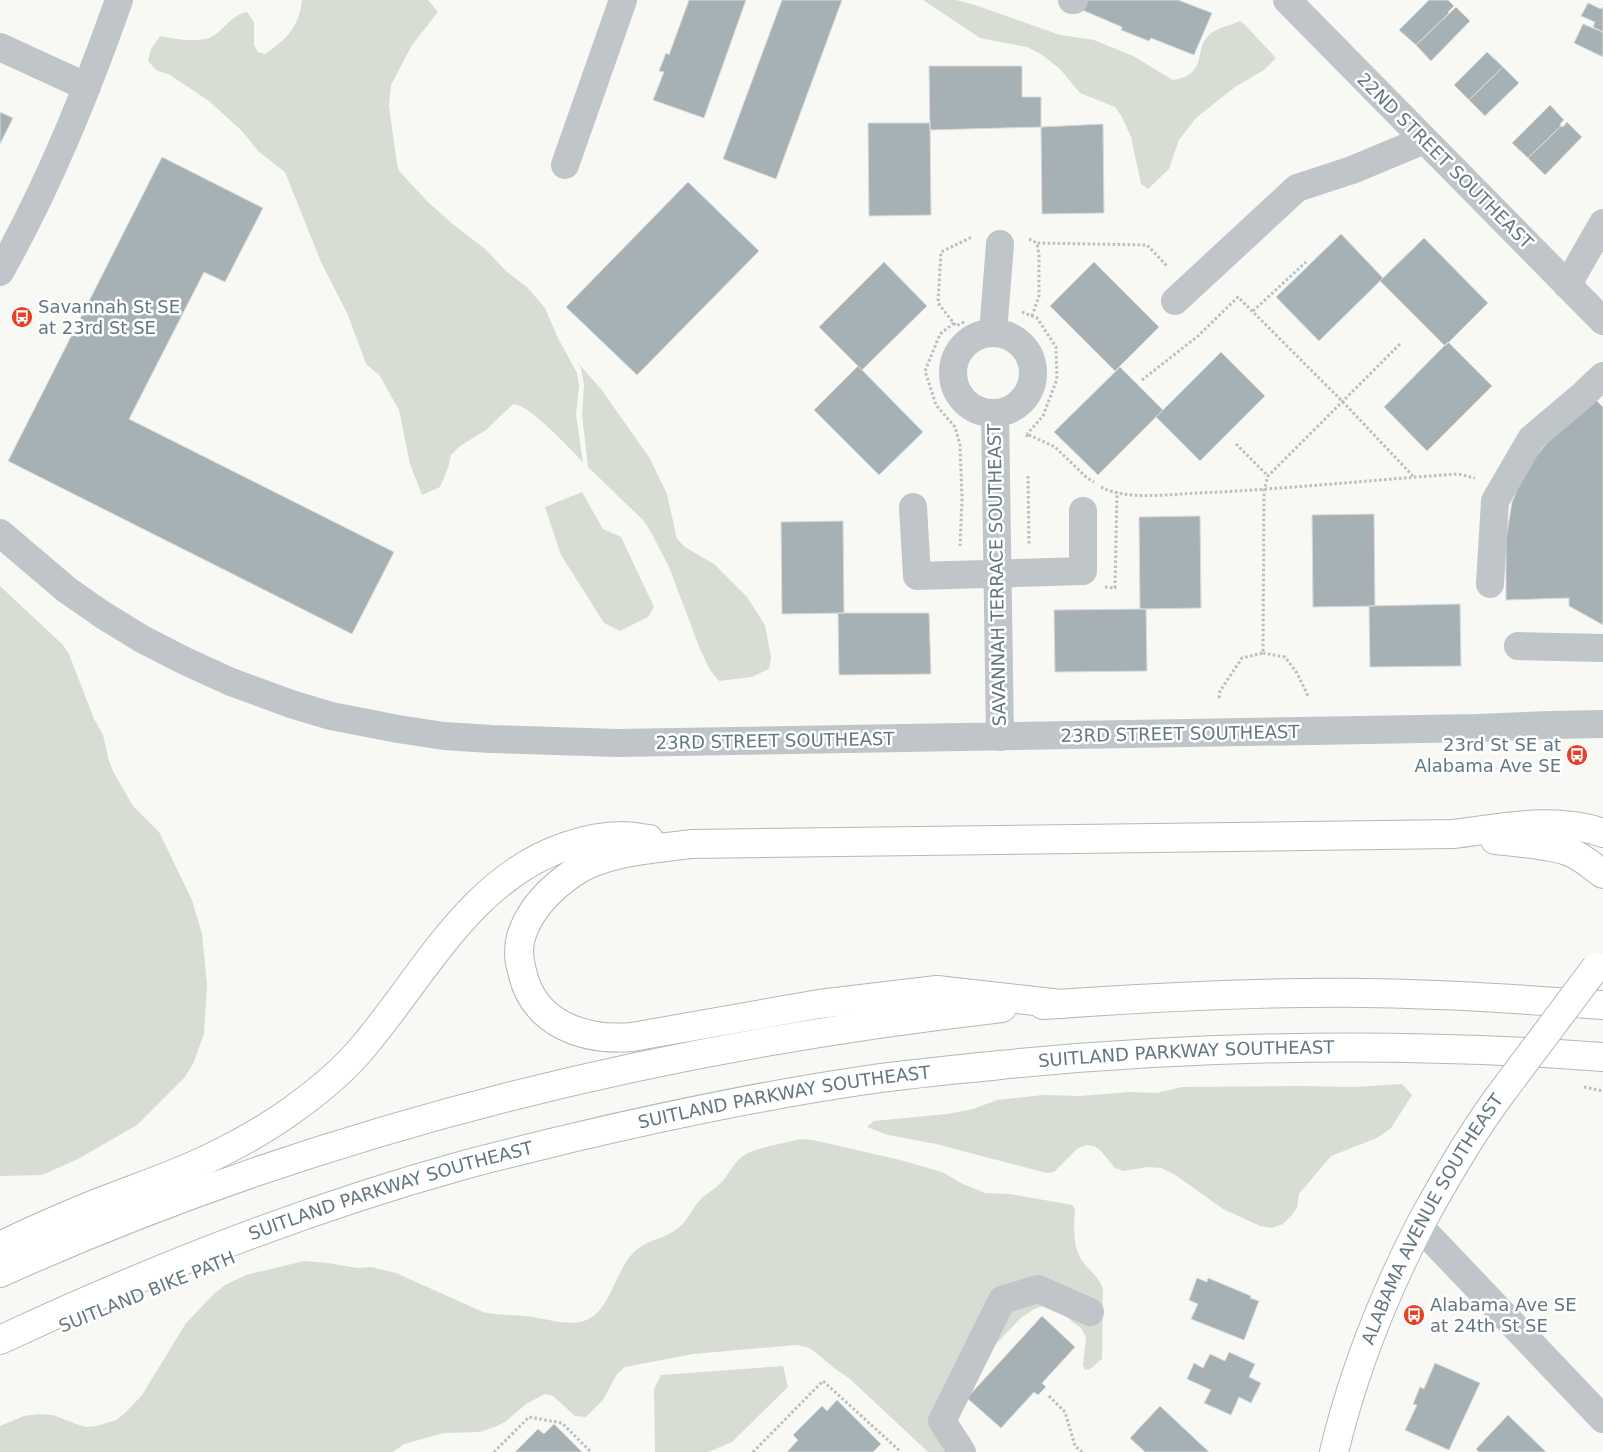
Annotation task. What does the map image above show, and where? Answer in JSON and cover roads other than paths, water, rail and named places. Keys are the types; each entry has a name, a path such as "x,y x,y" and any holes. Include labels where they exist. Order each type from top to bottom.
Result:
{"main road":[{"path":"0,1246 88,1207 219,1154 296,1107 321,1088 362,1048 471,909 502,881 537,858 557,849 598,838 622,836 691,844 1454,834 1524,826 1564,825 1590,828 1603,833"},
{"path":"1454,834 1555,848 1582,858 1603,874"},
{"path":"691,844 624,854 594,862 566,878 542,900 532,913 521,939 520,966 530,995 551,1018 578,1032 614,1038 654,1034 819,1004 937,990 1061,1004"},
{"name":"ALABAMA AVENUE SOUTHEAST","path":"1334,1452 1350,1396 1376,1320 1403,1258 1448,1173 1486,1112 1600,963"},
{"path":"0,1274 79,1238 255,1172 381,1132 537,1089 668,1060 802,1036 1002,1008 1217,995 1304,993 1512,998 1603,1005"},
{"name":"SUITLAND PARKWAY SOUTHEAST","path":"0,1340 44,1319 218,1248 400,1184 465,1165 634,1123 744,1100 935,1072 1044,1060 1182,1051 1255,1048 1381,1048 1603,1058"}],"street":[{"path":"0,272 68,134 119,0"},
{"path":"565,165 623,0"},
{"name":"22ND STREET SOUTHEAST","path":"1286,0 1603,321"},
{"path":"0,47 87,87"},
{"path":"1181,295 1297,188 1352,170 1424,140"},
{"path":"1566,284 1603,223"},
{"path":"993,333 1000,244"},
{"name":"SAVANNAH TERRACE SOUTHEAST","path":"993,333 1006,335 1017,341 1026,350 1031,361 1033,373 1031,386 1025,397 1016,406 995,413 980,412 969,406 960,397 954,386 953,373 955,361 960,350 969,341 981,335 993,333"},
{"path":"1490,584 1495,501 1531,439 1603,376"},
{"name":"SAVANNAH TERRACE SOUTHEAST","path":"995,413 1000,737"},
{"path":"913,507 917,576 1082,571 1084,510"},
{"name":"23RD STREET SOUTHEAST","path":"0,533 67,590 103,615 142,639 185,661 231,682 330,716 444,736 617,743 1478,728 1552,724 1603,724"},
{"path":"1518,646 1603,648"},
{"path":"1420,1227 1603,1419"},
{"path":"962,1452 942,1421 1002,1300 1038,1289 1090,1312"}],"place":[{"name":"Savannah St SE at 23rd St SE","path":"22,317"},
{"name":"23rd St SE at Alabama Ave SE","path":"1577,755"},
{"name":"Alabama Ave SE at 24th St SE","path":"1414,1315"}]}
